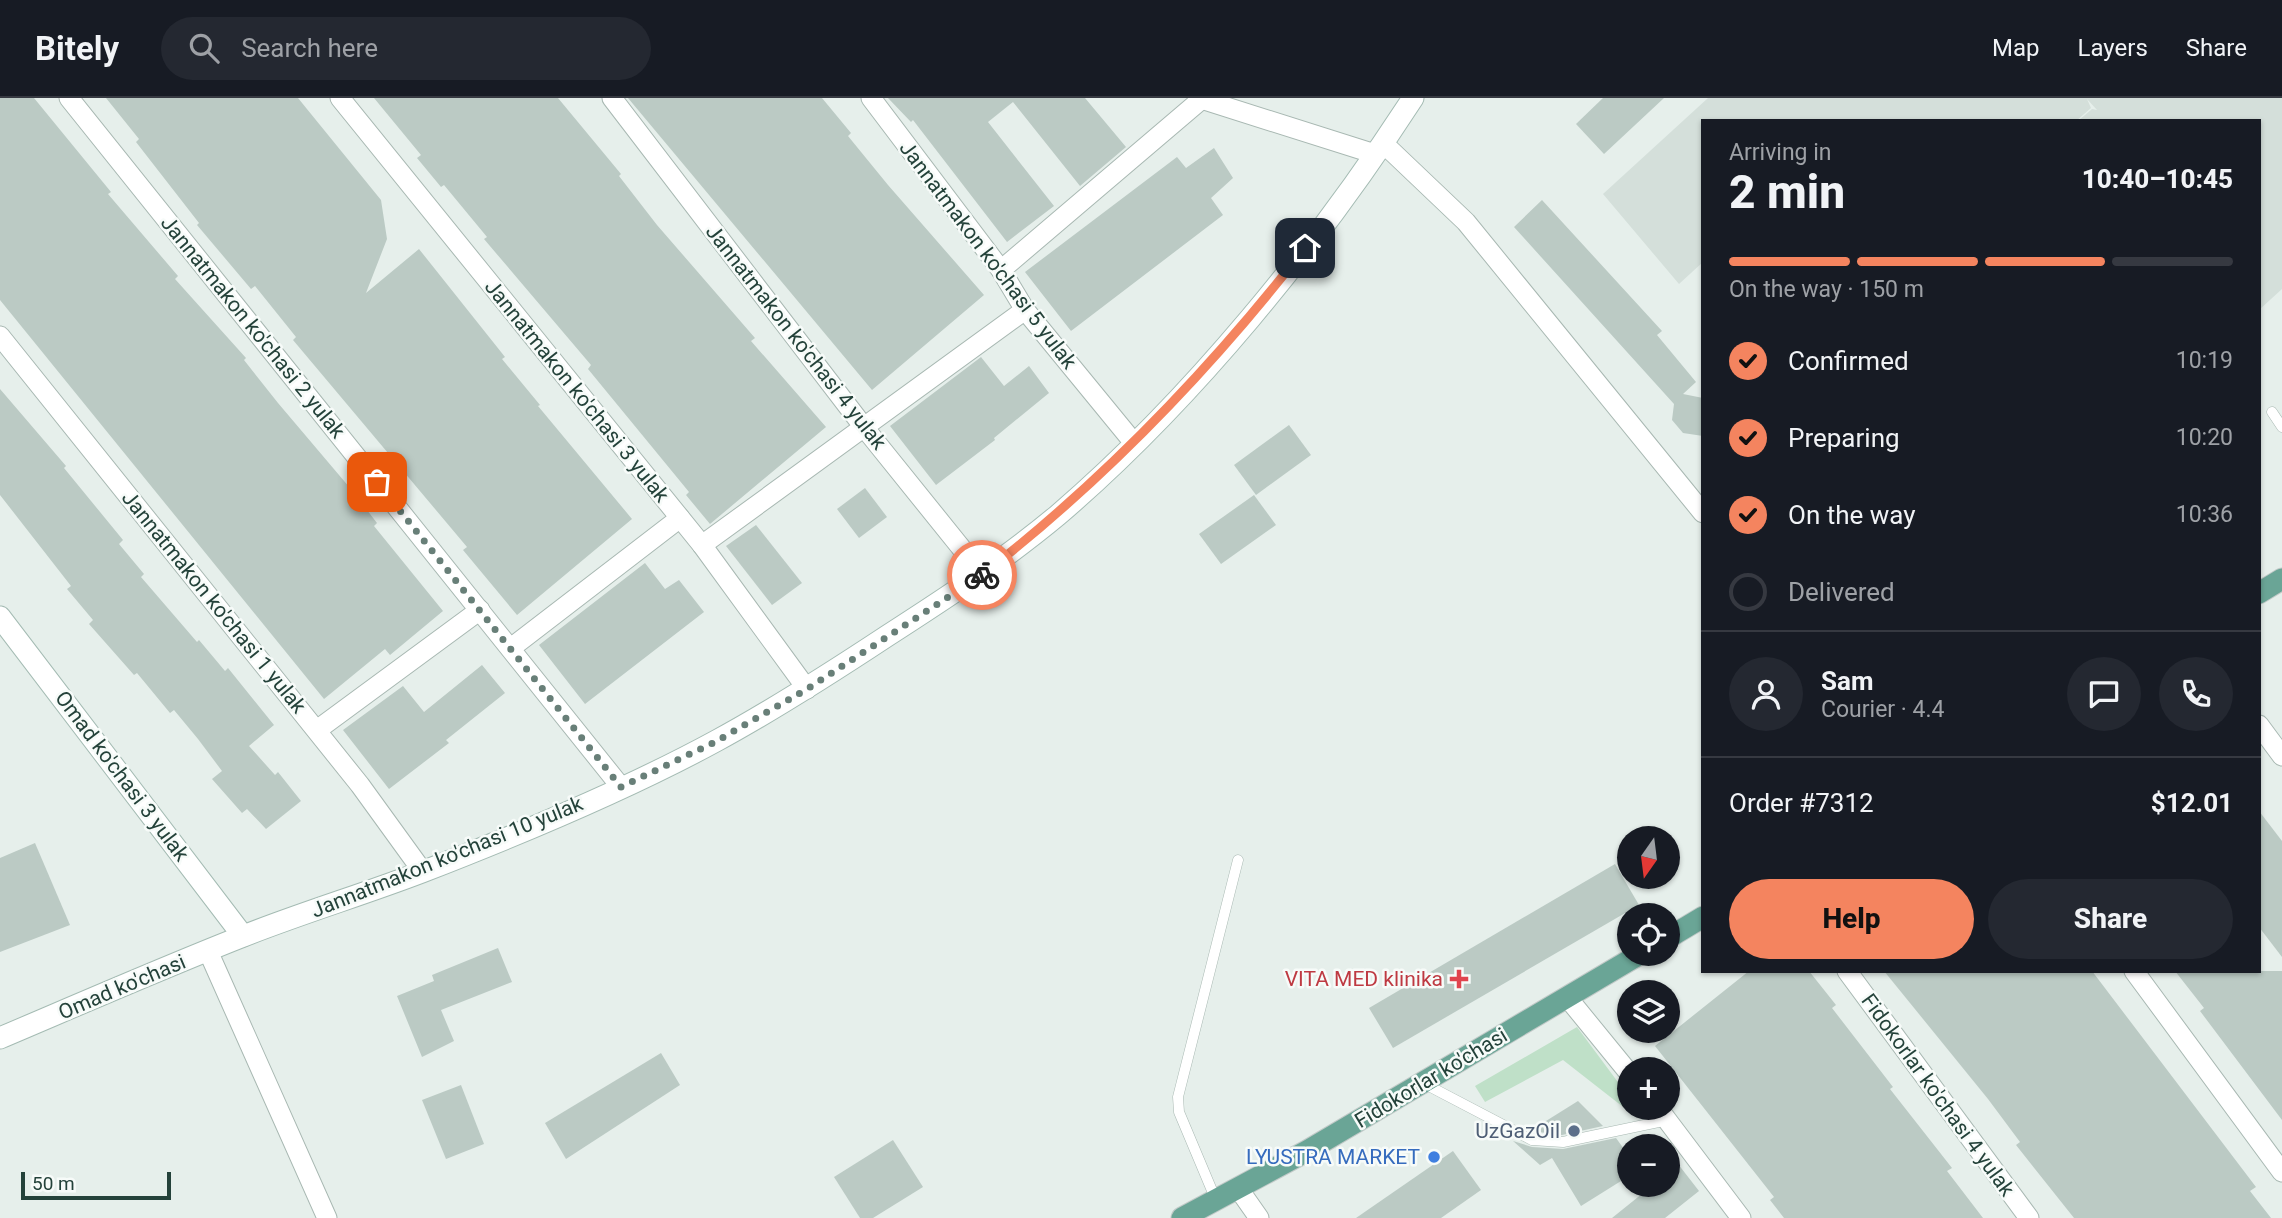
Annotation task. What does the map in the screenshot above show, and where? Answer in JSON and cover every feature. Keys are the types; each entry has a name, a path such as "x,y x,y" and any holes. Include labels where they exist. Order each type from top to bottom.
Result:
{"main road":[{"path":"2261,592 2282,579"},
{"path":"1680,930 1701,918"},
{"name":"Fidokorlar ko'chasi","path":"1182,1218 1423,1082 1620,966"}],"street":[{"name":"Jannatmakon ko'chasi 2 yulak","path":"69,98 621,787"},
{"name":"Jannatmakon ko'chasi 3 yulak","path":"340,98 702,545 807,689"},
{"name":"Jannatmakon ko'chasi 4 yulak","path":"612,98 863,426 983,575"},
{"name":"Jannatmakon ko'chasi 5 yulak","path":"871,98 1001,270 1024,310 1133,443"},
{"path":"1001,270 1201,98 1379,148 1466,222 1701,511"},
{"name":"Jannatmakon ko'chasi 10 yulak","path":"243,936 423,872 621,787 715,742 807,689 983,575 1059,513 1133,443 1263,302 1379,148 1413,98"},
{"path":"702,545 1024,310"},
{"name":"Jannatmakon ko'chasi 1 yulak","path":"0,336 317,730 423,872"},
{"path":"511,649 680,518"},
{"path":"317,730 480,610"},
{"name":"Omad ko'chasi 3 yulak","path":"0,617 243,936"},
{"path":"2261,728 2282,756"},
{"name":"Omad ko'chasi","path":"0,1038 243,936"},
{"path":"208,951 327,1218"},
{"name":"Fidokorlar ko'chasi 4 yulak","path":"1848,973 2029,1218"},
{"path":"2134,973 2282,1172"},
{"path":"1567,997 1617,1058"},
{"path":"1668,1120 1741,1218"},
{"path":"1238,1188 1259,1218"}],"lane":[{"path":"2272,412 2282,427"},
{"path":"1216,1200 1179,1112 1178,1097 1238,860"},
{"path":"1423,1082 1532,1140 1575,1141 1643,1120"}],"shaded area":[{"path":"1708,98 2282,98 2282,289 2261,308 2261,119 2080,119 2092,109 2097,110 2087,99 2091,108 2078,119 1701,119 1701,264 1679,284 1603,194"}],"green space":[{"path":"1577,1027 1617,1081 1617,1102 1563,1060 1485,1102 1475,1086"}],"building":[{"path":"0,98 34,98 111,192 108,194 178,276 175,279 246,358 244,360 278,403 350,488 377,523 374,526 443,611 390,655 385,649 324,699 0,300"},
{"path":"106,98 298,98 381,200 387,239 366,293 419,249 505,357 502,359 540,405 538,406 632,519 517,615 463,550 467,547 293,340 296,337 255,286 251,289 197,225 199,223 136,142 139,139"},
{"path":"374,98 558,98 621,174 619,176 657,225 755,338 751,341 826,427 710,524 686,495 689,492 588,369 591,365 484,239 487,237 444,185 441,187 417,158 421,155"},
{"path":"628,98 822,98 851,133 848,136 888,185 984,295 872,390"},
{"path":"888,98 1085,98 1126,147 1080,186 1013,102 988,122 1054,206 1007,242 913,120 911,122"},
{"path":"1603,98 1664,98 1604,154 1576,124"},
{"path":"1214,148 1233,178 1211,198 1223,215 1071,331 1025,272 1177,157 1186,168"},
{"path":"1542,200 1662,331 1657,335 1696,382 1683,394 1701,398 1701,436 1683,433 1672,420 1674,404 1514,227"},
{"path":"981,357 1004,386 1029,366 1049,393 994,438 995,440 936,485 890,426"},
{"path":"0,389 66,466 64,468 123,540 119,544 144,574 141,577 197,642 199,640 225,671 228,668 274,725 249,746 275,775 278,772 301,801 266,829 247,809 242,813 212,779 222,771 174,710 170,713 137,673 134,675 89,624 93,620 67,589 71,586 0,495"},
{"path":"1289,425 1311,455 1256,495 1234,465"},
{"path":"865,488 887,517 859,538 837,509"},
{"path":"1254,495 1276,525 1221,564 1199,534"},
{"path":"756,525 802,583 772,605 726,546"},
{"path":"645,563 665,589 679,580 704,612 585,704 539,645"},
{"path":"482,665 505,693 446,740 449,743 389,789 343,730 403,686 424,712"},
{"path":"2261,814 2282,841 2282,957 2261,930"},
{"path":"35,843 70,925 0,952 0,858"},
{"path":"1615,864 1617,889 1630,889 1638,903 1617,903 1617,918 1393,1048 1369,1008"},
{"path":"498,948 512,982 441,1010 454,1041 422,1057 397,996 434,981 432,975"},
{"path":"2282,971 2282,1120 2200,1011 2204,1008 2177,973"},
{"path":"1746,973 1811,973 1836,1005 1832,1008 1893,1087 1890,1089 1952,1168 1947,1171 1983,1218 1784,1218 1770,1200 1774,1197 1680,1078 1680,1057 1664,1057 1655,1046 1659,1043 1680,1043 1680,1026"},
{"path":"1886,973 2094,973 2256,1187 2250,1191 2271,1218 2074,1218 2016,1145 2020,1142"},
{"path":"661,1053 680,1085 566,1159 545,1123"},
{"path":"461,1085 484,1144 446,1159 422,1100"},
{"path":"1578,1101 1603,1126 1562,1135 1530,1131"},
{"path":"1616,1138 1617,1184 1581,1206 1552,1158 1540,1165 1513,1141 1532,1147 1563,1149"},
{"path":"893,1140 923,1187 873,1218 860,1218 834,1177"},
{"path":"1453,1151 1481,1190 1441,1218 1356,1218"},
{"path":"1680,1167 1699,1191 1665,1218 1612,1218 1638,1197 1680,1197"}],"way so far":[{"path":"377,482 621,787 715,742 807,689 982,575"}],"place":[{"name":"VITA MED klinika","path":"1459,979"},
{"name":"UzGazOil","path":"1574,1131"},
{"name":"LYUSTRA MARKET","path":"1434,1157"}],"route":[{"path":"982,575 1059,513 1133,443 1263,302 1305,248"}]}
